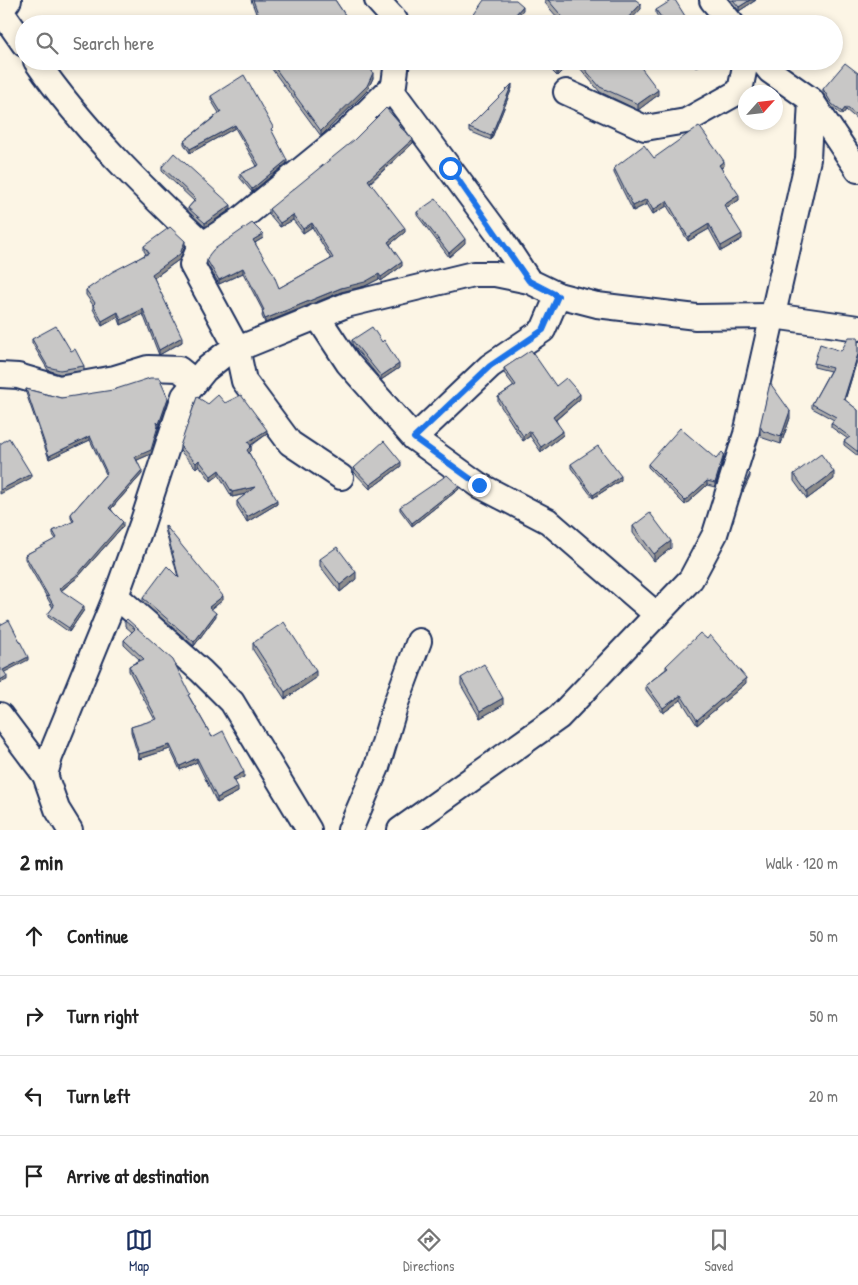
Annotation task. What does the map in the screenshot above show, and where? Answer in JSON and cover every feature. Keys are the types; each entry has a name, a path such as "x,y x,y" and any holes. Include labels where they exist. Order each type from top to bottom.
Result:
{"street":[{"path":"377,0 390,15"},
{"path":"712,0 724,15"},
{"path":"3,7 15,28"},
{"path":"42,70 51,83 141,187 203,244"},
{"path":"396,70 393,92 487,220 529,281"},
{"path":"566,92 645,128 686,121 740,91 744,70"},
{"path":"769,70 811,100 858,170"},
{"path":"341,476 290,443 244,381 237,348 192,265 203,244 237,222 346,134 387,92 393,92"},
{"path":"400,830 559,717 691,579 704,558 715,534 746,434 808,159 811,100"},
{"path":"44,775 116,596 184,396 195,382 226,354 346,305 473,274 495,274 529,281 558,296 597,304 696,317 773,316 858,328"},
{"path":"414,438 490,366 543,330 558,296"},
{"path":"317,316 348,362 414,438 479,485 548,521 657,615"},
{"path":"0,375 18,376 59,388 115,378 148,368 180,369 195,382"},
{"path":"116,596 201,671 232,702 308,830"},
{"path":"350,830 377,767 396,703 419,641"},
{"path":"0,715 44,775 57,809 70,830"}],"building":[{"path":"253,0 335,0 345,15 259,15"},
{"path":"484,0 516,0 523,6 515,15 474,15"},
{"path":"548,0 636,0 641,4 631,15 561,15"},
{"path":"675,0 684,15 660,15 656,10"},
{"path":"733,0 750,0 739,7"},
{"path":"845,63 858,73 858,116 846,107 842,112 832,104 823,89 839,70 843,70"},
{"path":"277,70 372,70 373,73 367,86 321,131"},
{"path":"586,70 643,70 658,90 638,104 600,87"},
{"path":"244,75 273,127 271,129 287,160 252,189 240,174 259,165 235,125 190,149 184,141 221,112 211,96"},
{"path":"512,84 491,136 469,127"},
{"path":"386,108 400,124 398,125 413,139 368,180 405,228 388,242 402,262 381,277 379,274 365,282 341,288 265,319 262,311 264,310 243,268 219,280 207,260 209,255 213,250 252,223 263,234 253,240 273,273 279,288 333,258 312,223 303,229 293,215 280,223 269,209 354,140"},
{"path":"699,126 724,161 719,165 739,195 724,205 742,234 721,246 709,224 688,237 667,201 653,210 647,199 633,206 614,168 644,145 654,158"},
{"path":"174,153 231,205 205,223 188,208 196,199 162,167"},
{"path":"436,199 465,239 449,253 417,212"},
{"path":"170,227 185,241 180,254 152,274 182,337 159,350 143,309 121,320 118,312 102,321 93,305 95,303 86,290 112,272 149,253 144,246"},
{"path":"56,326 71,351 75,349 84,366 60,370 48,367 32,339"},
{"path":"372,327 382,342 384,340 399,364 381,376 352,340"},
{"path":"849,337 858,337 858,354 844,399 858,410 858,452 844,441 850,437 831,423 836,417 812,404 832,368 814,363 820,344 841,351"},
{"path":"531,350 556,386 566,378 580,394 553,417 563,431 541,447 530,431 523,436 498,397 516,385 504,368"},
{"path":"150,378 159,378 168,398 159,424 157,422 158,426 151,450 135,457 142,471 109,508 123,522 78,574 59,589 84,606 69,628 48,614 54,606 25,555 57,538 53,531 74,521 71,514 107,473 90,436 49,456 26,389 61,398 113,390"},
{"path":"770,383 790,411 781,437 763,431 760,426"},
{"path":"218,395 225,403 241,395 267,430 248,442 251,446 247,450 277,500 247,517 237,501 255,487 232,492 219,470 211,476 199,460 196,463 180,446 197,397 208,404"},
{"path":"680,428 716,459 722,452 724,454 715,483 707,481 685,501 648,464"},
{"path":"9,438 31,474 0,490 0,444"},
{"path":"384,441 401,462 370,485 354,468"},
{"path":"598,446 621,476 593,495 571,464"},
{"path":"821,454 834,472 807,492 794,474"},
{"path":"748,472 750,474 743,488"},
{"path":"447,475 459,486 412,523 400,507"},
{"path":"650,513 671,541 654,554 633,526"},
{"path":"165,525 223,596 209,607 216,613 194,642 143,598 167,566 179,578"},
{"path":"337,547 356,572 340,585 320,559"},
{"path":"127,619 173,660 190,694 188,695 212,737 223,731 244,772 233,778 238,787 217,798 197,758 180,766 170,745 139,754 131,727 157,719 129,666 144,659 124,640 135,629 125,621"},
{"path":"9,620 28,657 3,670 7,676 0,680 0,625"},
{"path":"284,622 316,671 285,692 253,643"},
{"path":"700,633 707,639 710,635 746,678 697,720 681,695 663,708 646,685 668,668 666,666"},
{"path":"484,664 503,698 480,711 461,678"}],"route":[{"path":"450,168 498,234 529,281 558,296 543,330 490,366 414,438 479,485"}]}
